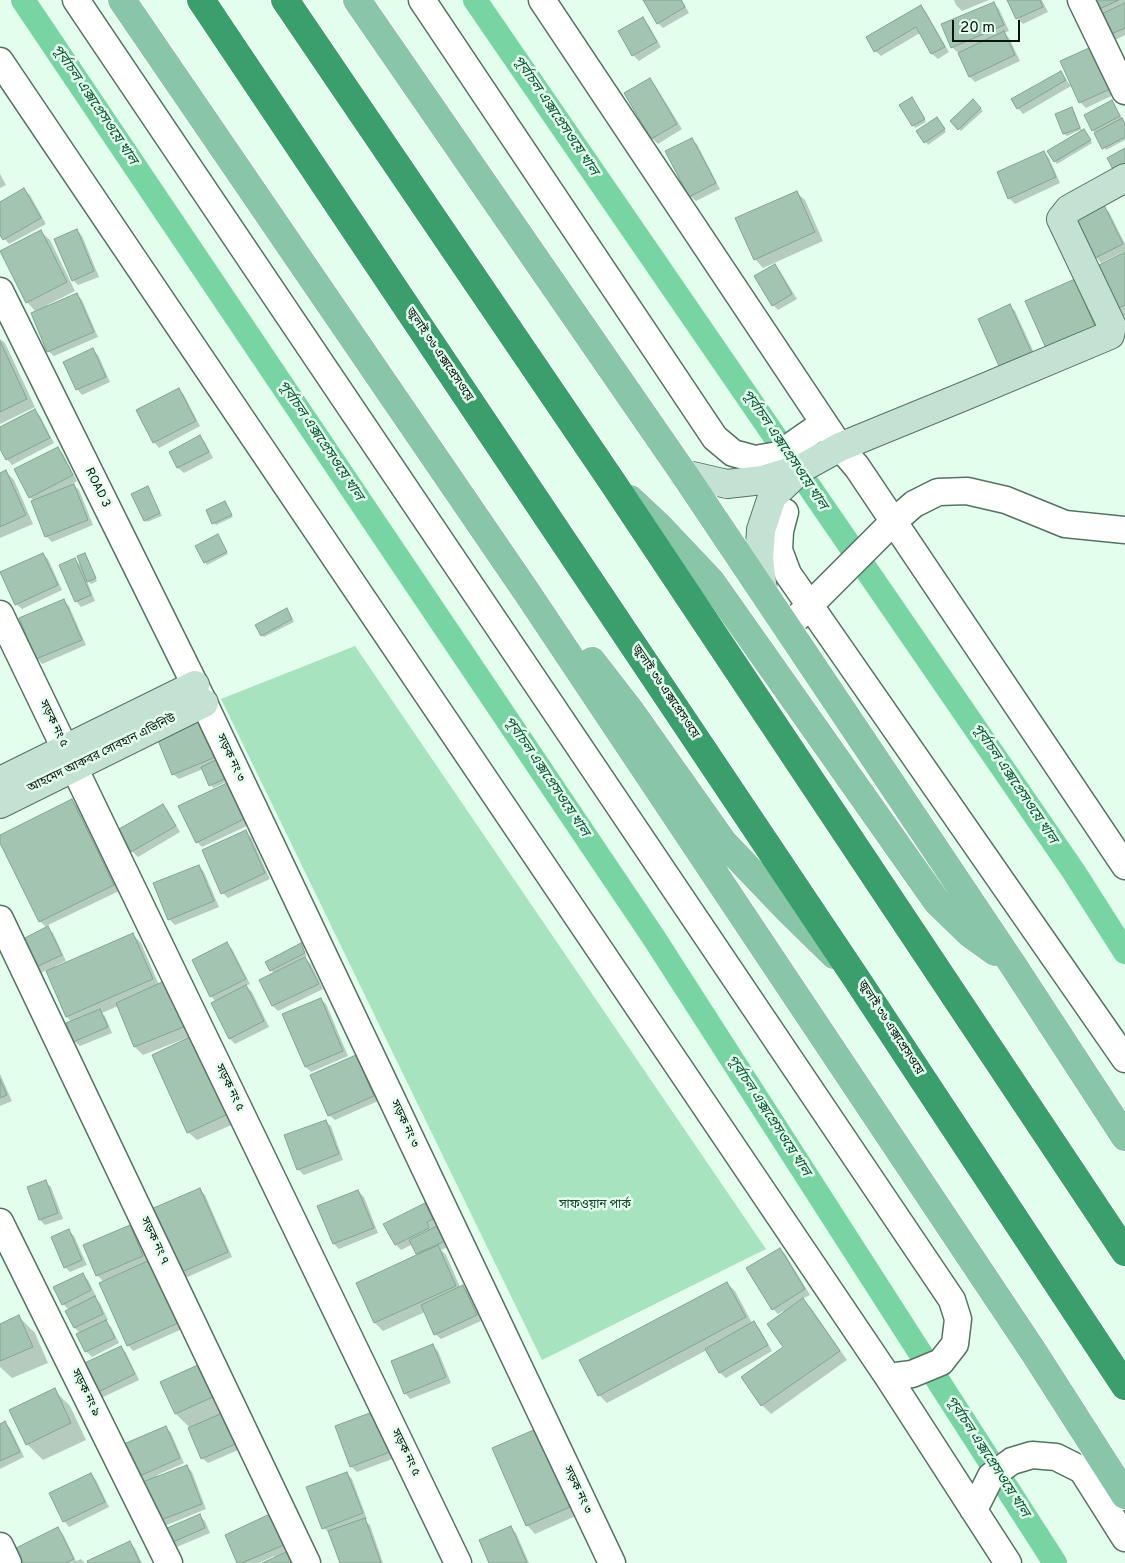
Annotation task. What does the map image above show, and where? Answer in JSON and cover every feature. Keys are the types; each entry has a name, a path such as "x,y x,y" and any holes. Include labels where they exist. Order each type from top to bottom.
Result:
{"highway":[{"name":"জুলাই ৩৬ এক্সপ্রেসওয়ে","path":"201,0 856,978 1125,1386"},
{"path":"285,0 611,480 1125,1252"}],"main road":[{"path":"122,0 528,594 1033,1351 1125,1495"},
{"path":"357,0 788,627 1013,965 1125,1138"},
{"path":"611,480 659,526 711,581 937,902 970,934 1013,965"},
{"path":"528,594 570,632 630,710 724,844 856,978"}],"street":[{"path":"76,0 952,1300 958,1319 955,1344 941,1362 912,1374 888,1377"},
{"path":"422,0 715,438 733,453 755,459 778,455 824,423"},
{"path":"542,0 840,447 857,467 1125,866"},
{"path":"1080,0 1125,91"},
{"path":"0,61 888,1377 1008,1563"},
{"path":"684,474 727,484 764,480 802,468 840,447 1110,335 1112,326 1061,219 1069,209 1125,178"},
{"name":"ROAD 3","path":"0,291 200,694"},
{"path":"763,591 759,559 761,530 772,497 802,468"},
{"path":"788,627 892,523 914,504 938,492 967,491 1006,500 1065,524 1125,530"},
{"path":"785,512 778,550 788,574 1125,1059"},
{"name":"সড়ক নং ৫","path":"0,614 458,1563"},
{"name":"আহমেদ আকবর সোবহান এভিনিউ","path":"0,804 70,758 200,694"},
{"name":"সড়ক নং ৩","path":"200,694 612,1563"},
{"name":"আহমেদ আকবর সোবহান এভিনিউ","path":"0,781 70,758"},
{"name":"সড়ক নং ৭","path":"0,919 307,1563"},
{"name":"সড়ক নং ৯","path":"0,1222 170,1563"},
{"path":"973,1509 991,1476 1012,1461 1032,1455 1056,1457 1082,1470 1125,1538"},
{"path":"0,1546 8,1563"}],"green space":[{"name":"সাফওয়ান পার্ক","path":"355,646 766,1249 542,1360 221,699"}],"building":[{"path":"643,0 681,0 685,7 657,24"},
{"path":"1007,0 1040,0 1043,7 1016,19"},
{"path":"1087,0 1119,0 1093,12"},
{"path":"994,2 1004,25 951,48 941,24"},
{"path":"1125,3 1125,28 1109,35 1099,15"},
{"path":"921,5 945,47 931,54 916,27 874,52 866,37"},
{"path":"643,17 657,42 632,56 618,31"},
{"path":"1004,31 1015,55 969,77 958,53"},
{"path":"1098,44 1117,86 1079,103 1060,61"},
{"path":"1061,71 1066,80 1017,109 1011,99"},
{"path":"650,78 677,124 651,139 624,93"},
{"path":"912,97 925,119 912,126 899,105"},
{"path":"973,99 981,108 958,130 950,121"},
{"path":"1112,100 1120,116 1092,131 1084,115"},
{"path":"1072,107 1080,128 1063,134 1055,114"},
{"path":"937,117 945,129 924,143 916,131"},
{"path":"1122,118 1125,123 1125,137 1102,149 1094,133"},
{"path":"1084,129 1091,140 1054,162 1047,151"},
{"path":"692,138 716,183 689,197 665,151"},
{"path":"1125,148 1125,168 1115,173 1107,158"},
{"path":"1044,151 1056,177 1008,199 997,172"},
{"path":"24,188 41,218 3,240 0,235 0,202"},
{"path":"797,191 815,232 754,260 735,218"},
{"path":"1104,205 1123,244 1095,258 1076,219"},
{"path":"77,229 94,271 72,281 54,239"},
{"path":"41,230 67,282 26,303 0,251"},
{"path":"1125,252 1125,305 1112,311 1091,269"},
{"path":"775,264 792,294 772,306 754,276"},
{"path":"1075,279 1098,334 1049,355 1025,301"},
{"path":"77,293 94,332 47,352 31,313"},
{"path":"1010,304 1035,360 1003,375 978,319"},
{"path":"0,341 27,399 0,412"},
{"path":"93,348 106,377 76,390 63,362"},
{"path":"179,388 196,421 153,443 136,410"},
{"path":"35,409 50,438 6,460 0,449 0,427"},
{"path":"200,435 209,452 177,468 169,452"},
{"path":"58,447 73,475 29,498 14,469"},
{"path":"6,470 26,515 0,527 0,473"},
{"path":"74,484 88,520 45,537 31,501"},
{"path":"148,486 160,513 144,521 131,494"},
{"path":"225,501 232,515 212,524 206,510"},
{"path":"218,534 227,552 204,563 195,546"},
{"path":"43,553 58,585 15,605 0,572"},
{"path":"85,553 96,578 87,582 77,556"},
{"path":"75,558 91,595 75,602 59,565"},
{"path":"64,599 82,640 36,659 19,618"},
{"path":"287,608 292,619 261,636 255,625"},
{"path":"203,719 218,756 172,775 157,738"},
{"path":"223,757 231,776 209,786 201,767"},
{"path":"227,783 244,819 196,843 178,806"},
{"path":"72,799 114,885 39,922 0,843 0,835"},
{"path":"163,804 176,826 131,852 119,829"},
{"path":"246,830 265,873 221,894 202,850"},
{"path":"199,865 214,901 168,920 153,883"},
{"path":"48,926 62,955 34,968 21,940"},
{"path":"133,933 153,979 66,1017 46,971"},
{"path":"227,942 246,979 210,997 192,960"},
{"path":"301,943 305,953 270,971 265,962"},
{"path":"305,957 319,984 272,1006 259,980"},
{"path":"171,978 191,1024 134,1047 116,1003"},
{"path":"246,985 264,1021 229,1039 211,1003"},
{"path":"321,998 343,1051 305,1067 282,1014"},
{"path":"100,1009 108,1027 73,1042 66,1023"},
{"path":"192,1036 228,1114 187,1133 152,1055"},
{"path":"356,1055 374,1096 328,1116 310,1075"},
{"path":"0,1079 7,1095 0,1098"},
{"path":"326,1120 339,1154 297,1170 284,1135"},
{"path":"46,1180 58,1213 39,1220 27,1187"},
{"path":"200,1188 228,1252 177,1274 149,1210"},
{"path":"358,1190 374,1228 333,1244 317,1206"},
{"path":"425,1203 433,1219 427,1222 429,1228 395,1245 383,1224"},
{"path":"445,1222 452,1238 416,1254 409,1240"},
{"path":"130,1225 143,1256 96,1276 83,1245"},
{"path":"69,1229 82,1260 64,1268 51,1237"},
{"path":"438,1245 456,1286 374,1323 356,1283"},
{"path":"780,1248 805,1289 772,1310 746,1268"},
{"path":"150,1260 178,1323 127,1346 99,1283"},
{"path":"83,1273 91,1290 62,1305 53,1287"},
{"path":"727,1282 746,1317 598,1396 579,1360"},
{"path":"463,1285 477,1315 434,1335 421,1305"},
{"path":"95,1296 103,1314 74,1328 65,1311"},
{"path":"803,1298 840,1351 761,1406 741,1377 783,1347 767,1324"},
{"path":"19,1315 33,1347 0,1361 0,1324"},
{"path":"106,1320 115,1338 85,1352 76,1334"},
{"path":"754,1321 768,1345 719,1373 705,1349"},
{"path":"433,1344 446,1377 404,1394 391,1361"},
{"path":"121,1346 135,1374 92,1395 78,1366"},
{"path":"198,1365 213,1397 175,1414 160,1382"},
{"path":"55,1388 71,1423 26,1445 9,1410"},
{"path":"227,1411 240,1442 201,1459 188,1428"},
{"path":"375,1411 390,1452 350,1467 335,1426"},
{"path":"5,1421 20,1452 0,1461 0,1424"},
{"path":"166,1426 180,1458 133,1479 119,1446"},
{"path":"536,1429 570,1507 526,1526 492,1448"},
{"path":"187,1465 202,1504 156,1522 140,1483"},
{"path":"347,1472 363,1513 322,1529 306,1487"},
{"path":"91,1473 105,1502 63,1522 49,1493"},
{"path":"272,1513 286,1544 242,1563 237,1563 225,1535"},
{"path":"200,1514 205,1528 166,1545 160,1531"},
{"path":"365,1518 381,1563 340,1563 328,1531"},
{"path":"511,1526 527,1563 489,1563 479,1540"},
{"path":"58,1527 74,1559 65,1563 21,1563 14,1549"},
{"path":"130,1541 140,1563 88,1563 87,1561"},
{"path":"291,1550 297,1563 262,1563"}],"waterway":[{"name":"পূর্বাচল এক্সপ্রেসওয়ে খাল","path":"23,0 654,938 1055,1563"},
{"name":"পূর্বাচল এক্সপ্রেসওয়ে খাল","path":"475,0 1074,872 1125,952"}]}
